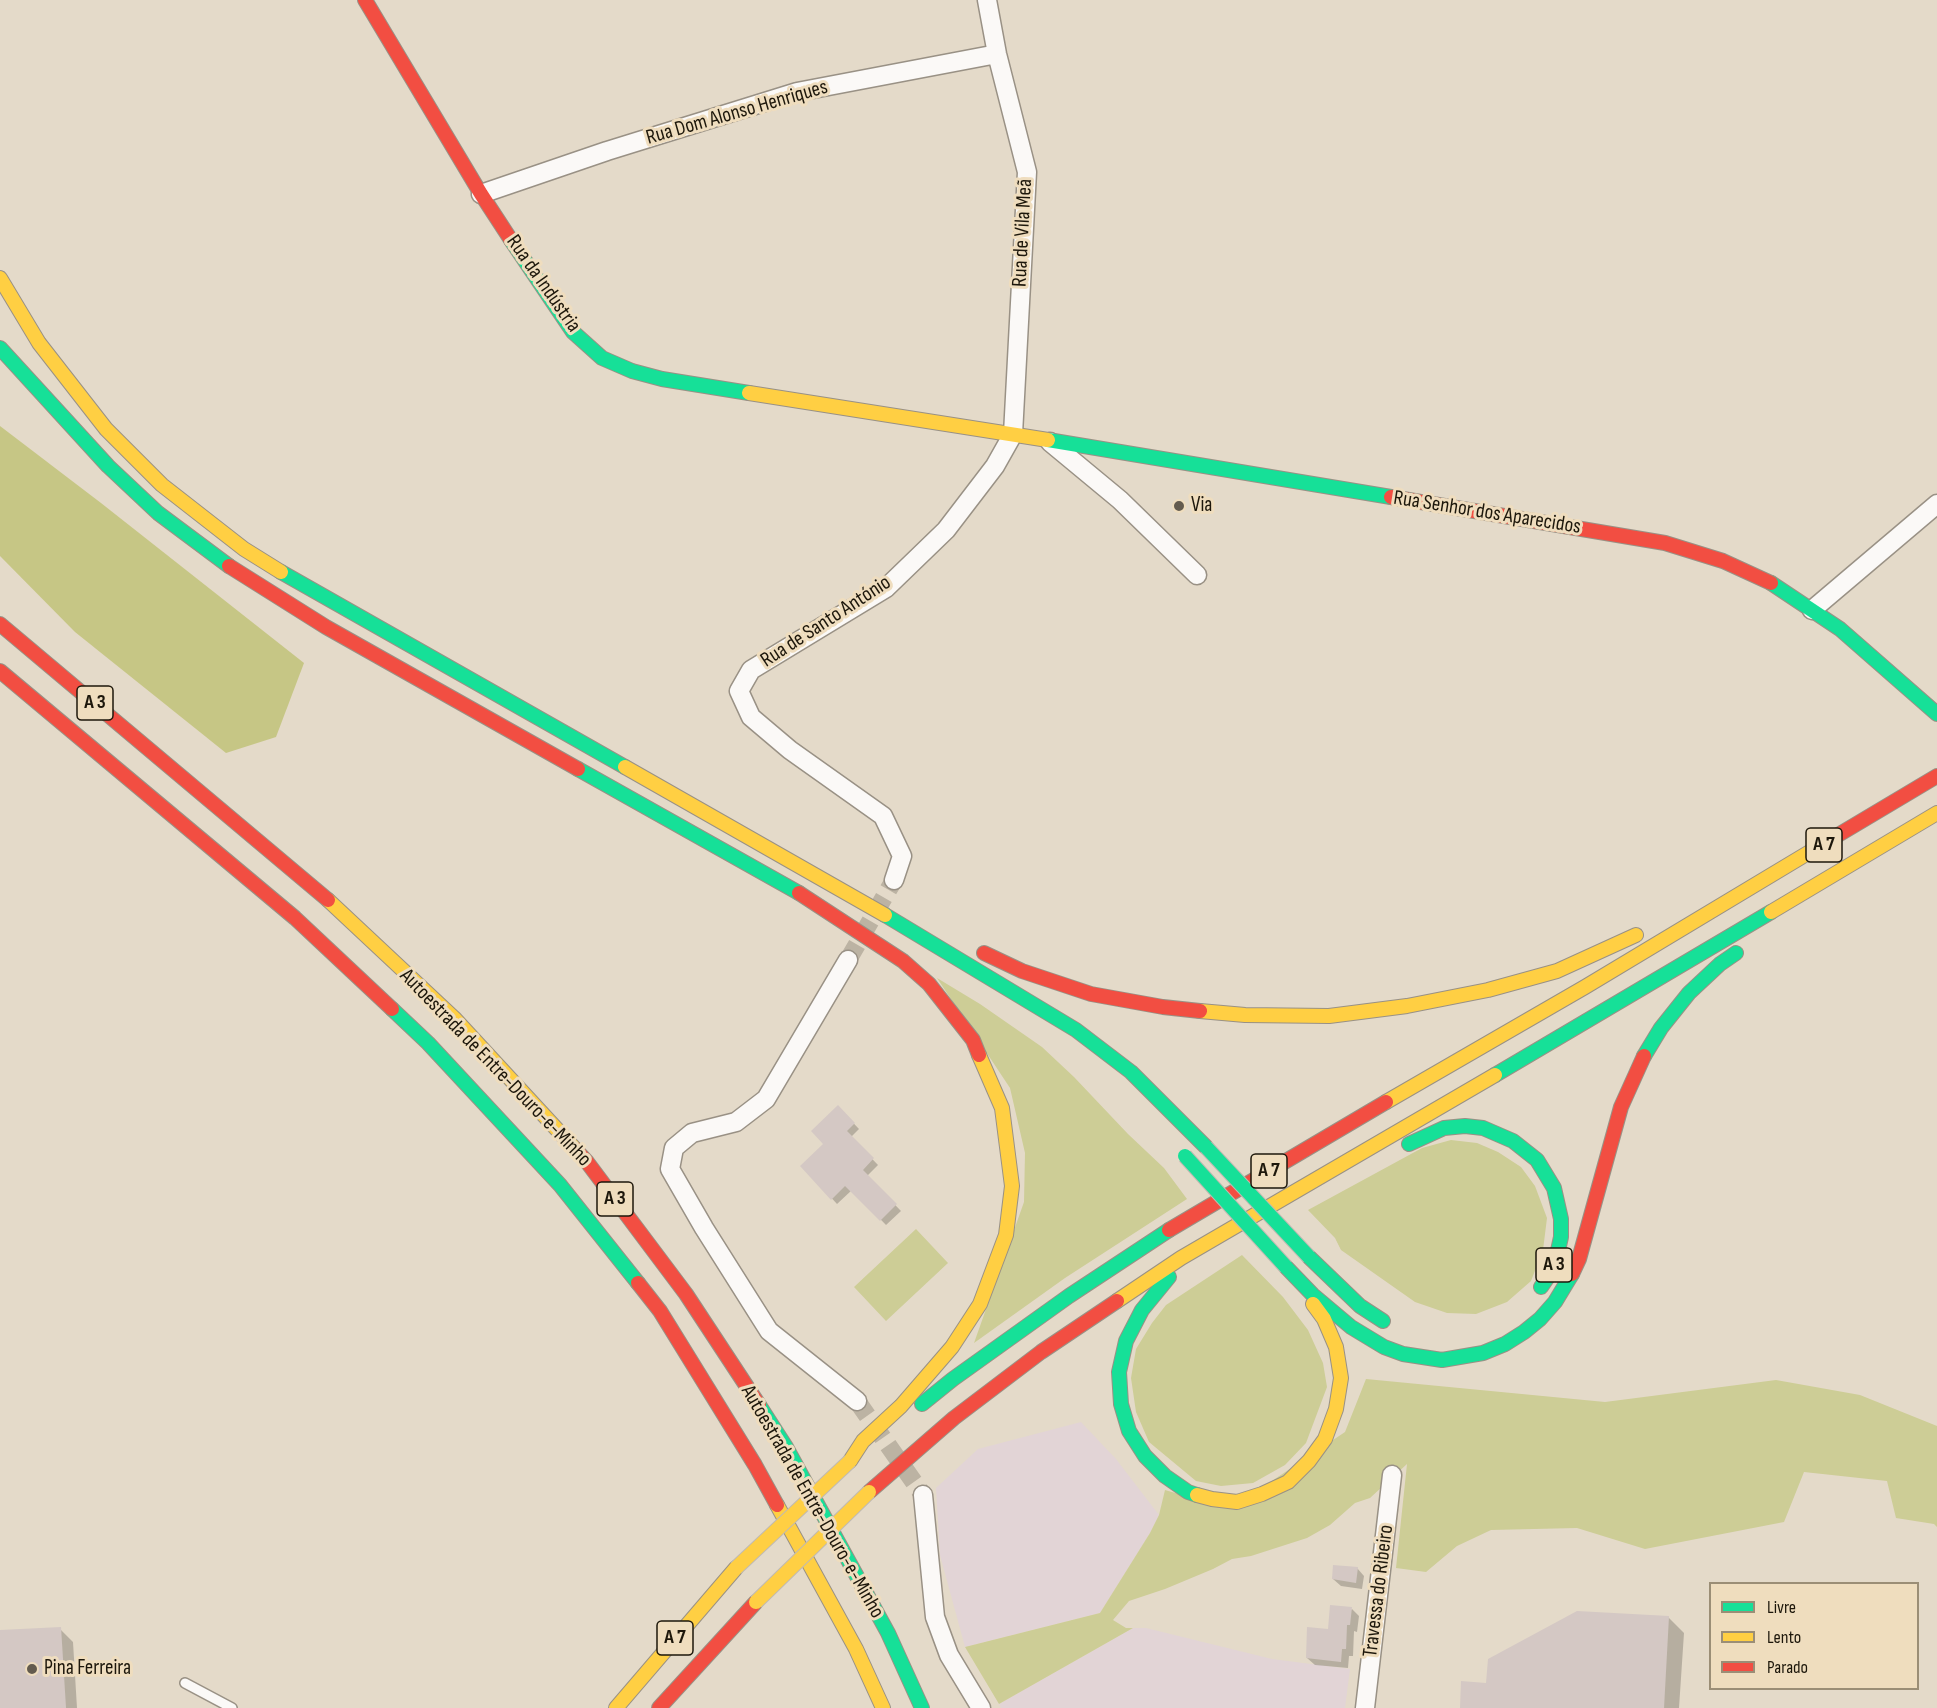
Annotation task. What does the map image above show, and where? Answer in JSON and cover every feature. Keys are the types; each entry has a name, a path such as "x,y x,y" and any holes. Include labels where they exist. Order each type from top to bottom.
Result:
{"main road":[{"name":"Rua da Indústria","path":"365,0 481,194 573,332 602,358 633,371 662,379 1013,435"},
{"path":"0,278 39,343 106,429 162,485 244,549 308,589 849,893 1076,1030 1131,1072 1206,1147 1309,1257 1360,1306 1396,1328"},
{"path":"18,347 47,394 108,466"},
{"path":"0,348 108,466 158,513 242,576 326,627 801,894 903,962 929,984 973,1040 1002,1108 1012,1186 1006,1235 980,1304 952,1347 901,1406 863,1440 850,1461"},
{"name":"Rua Senhor dos Aparecidos","path":"1013,435 1665,543 1723,561 1774,584 1840,629 1937,714"},
{"name":"Autoestrada de Entre-Douro-e-Minho","path":"0,624 319,891 454,1018 587,1162 686,1294 786,1447 888,1633 922,1708"},
{"name":"Autoestrada de Entre-Douro-e-Minho","path":"0,671 295,918 428,1043 560,1185 666,1321 755,1465 856,1649 883,1708"},
{"name":"A 7","path":"616,1708 736,1568 795,1510 850,1461 972,1365 1192,1215 1710,913 1937,776"},
{"name":"A 7","path":"659,1708 756,1602 869,1492 954,1418 1031,1359 1181,1258 1804,894 1937,813"},
{"path":"849,893 1022,970 1091,994 1163,1007 1245,1015 1329,1016 1407,1006 1488,990 1557,971 1652,928"},
{"path":"801,894 862,920 911,950"},
{"name":"A 7","path":"1767,931 1777,924 1804,894"},
{"path":"1672,919 1694,909 1710,913"},
{"name":"A 7","path":"1181,1152 1319,1301 1351,1327 1384,1347 1403,1354 1442,1360 1483,1353 1505,1344 1540,1319 1569,1281 1579,1258 1621,1107 1638,1066 1661,1028 1689,993 1720,964 1749,944"},
{"name":"A 3","path":"1364,1150 1379,1157 1444,1128 1465,1126 1499,1133 1537,1160 1557,1195 1562,1219 1561,1237 1552,1271 1543,1286 1530,1300"},
{"path":"1181,1258 1142,1310 1126,1341 1119,1372 1121,1404 1129,1431 1145,1456 1165,1476 1188,1492 1212,1499 1237,1502 1288,1482 1309,1461 1325,1439 1336,1409 1341,1378 1336,1347 1324,1319 1286,1267"}],"street":[{"name":"Rua de Vila Meã","path":"987,0 1027,172 1013,435"},
{"name":"Rua Dom Alonso Henriques","path":"481,194 607,151 797,92 998,54"},
{"name":"Rua de Santo António","path":"894,880 902,856 883,816 790,750 751,717 739,691 752,670 886,588 946,530 995,466 1013,435"},
{"path":"1049,441 1120,500 1197,575"},
{"path":"1812,610 1937,504"},
{"path":"848,960 766,1099 735,1122 692,1133 674,1148 670,1169 769,1331 857,1401"},
{"name":"Travessa do Ribeiro","path":"1365,1708 1392,1475"},
{"path":"922,1495 934,1617 950,1655 981,1708"}],"lane":[{"path":"185,1683 232,1708"}],"shaded area":[{"path":"1081,1422 1116,1459 1159,1515 1150,1533 1100,1613 965,1647 940,1555 936,1488 978,1449"},
{"path":"1133,1628 1146,1628 1272,1659 1350,1669 1345,1708 1001,1708 999,1704"}],"green space":[{"path":"0,426 304,663 276,737 226,753 75,632 0,556"},
{"path":"937,978 980,1004 1042,1047 1164,1168 1187,1199 1065,1278 974,1343 1024,1202 1025,1153 1010,1088"},
{"path":"1451,1140 1477,1143 1498,1152 1521,1167 1535,1186 1547,1218 1543,1250 1531,1281 1507,1302 1476,1314 1447,1313 1415,1302 1341,1250 1335,1238 1308,1210 1422,1148"},
{"path":"916,1229 948,1263 886,1321 854,1287"},
{"path":"1242,1255 1283,1297 1308,1330 1323,1363 1327,1387 1306,1443 1285,1465 1253,1483 1221,1486 1196,1481 1149,1442 1136,1412 1131,1378 1136,1349 1166,1305"},
{"path":"1366,1379 1605,1402 1776,1380 1860,1395 1937,1426 1937,1527 1934,1524 1896,1518 1887,1481 1804,1472 1784,1522 1645,1549 1577,1528 1491,1530 1457,1546 1426,1572 1396,1568 1407,1464 1370,1498 1355,1503 1330,1525 1307,1538 1251,1556 1232,1559 1165,1589 1129,1601 1113,1620 1126,1628 1133,1628 999,1704 965,1647 1100,1613 1150,1533 1159,1515 1165,1490 1230,1509 1345,1432"}],"building":[{"path":"838,1105 855,1123 847,1131 874,1158 863,1170 897,1204 880,1221 845,1186 831,1200 800,1166 823,1144 811,1131"},
{"path":"1333,1565 1358,1567 1356,1583 1332,1579"},
{"path":"1330,1605 1352,1607 1350,1625 1347,1625 1346,1649 1342,1649 1341,1662 1306,1658 1307,1627 1328,1629"},
{"path":"1577,1611 1669,1616 1664,1708 1460,1708 1461,1681 1486,1683 1488,1659"},
{"name":"Pina Ferreira","path":"61,1627 66,1708 0,1708 0,1630"}],"tunnel":[{"path":"848,960 894,880"},
{"path":"857,1401 923,1495"}],"traffic: fast":[{"path":"511,240 573,332 602,358 632,371 662,379 749,393"},
{"path":"0,348 108,466 158,513 229,566"},
{"path":"1048,440 1391,497"},
{"path":"281,572 625,767"},
{"path":"1771,583 1840,629 1937,714"},
{"path":"578,769 799,893"},
{"path":"1495,1075 1771,912"},
{"path":"885,915 1076,1030 1131,1072 1206,1147"},
{"path":"1644,1056 1661,1028 1689,993 1720,964 1736,953"},
{"path":"392,1009 428,1043 560,1185 638,1283"},
{"path":"1409,1144 1444,1128 1465,1126 1483,1128 1513,1141 1537,1160 1554,1188 1561,1219 1561,1237 1557,1255 1552,1271 1541,1287"},
{"path":"1206,1147 1309,1257"},
{"path":"1185,1156 1286,1267"},
{"path":"922,1404 1069,1296 1169,1230"},
{"path":"1309,1257 1360,1306 1383,1321"},
{"path":"1286,1267 1313,1295 1351,1327 1384,1347 1403,1354 1442,1360 1483,1353 1505,1344 1524,1332 1555,1302 1572,1274"},
{"path":"1169,1277 1142,1310 1126,1341 1119,1372 1121,1404 1129,1431 1145,1456 1165,1476 1188,1492 1197,1495"},
{"path":"759,1405 786,1447 888,1633 922,1708"}],"traffic: slow":[{"path":"0,278 39,343 106,429 162,485 244,549 281,572"},
{"path":"749,393 1048,440"},
{"path":"625,767 885,915"},
{"path":"1771,912 1937,813"},
{"path":"1386,1102 1585,987 1833,838"},
{"path":"328,900 454,1018 575,1149"},
{"path":"1200,1011 1245,1015 1329,1016 1407,1006 1488,990 1557,971 1636,935"},
{"path":"850,1461 863,1441 901,1406 952,1347 980,1304 1006,1235 1012,1186 1002,1108 979,1055"},
{"path":"1117,1301 1181,1258 1495,1075"},
{"path":"1197,1495 1237,1502 1262,1494 1288,1482 1309,1461 1325,1439 1336,1409 1341,1378 1336,1347 1324,1319 1313,1304"},
{"path":"736,1568 850,1461"},
{"path":"756,1602 869,1492"},
{"path":"777,1505 856,1649 883,1708"},
{"path":"616,1708 736,1568"}],"traffic: jam":[{"path":"365,0 511,240"},
{"path":"1391,497 1665,543 1723,561 1771,583"},
{"path":"229,566 326,627 578,769"},
{"path":"0,624 328,900"},
{"path":"0,671 295,918 392,1009"},
{"path":"1833,838 1937,776"},
{"path":"799,893 903,961 929,984 973,1040 979,1055"},
{"path":"984,953 1022,971 1091,994 1200,1011"},
{"path":"1572,1274 1579,1259 1621,1107 1644,1056"},
{"path":"1169,1230 1386,1102"},
{"path":"575,1149 686,1294 759,1405"},
{"path":"638,1283 660,1311 755,1465 777,1505"},
{"path":"869,1492 954,1418 1041,1352 1117,1301"},
{"path":"659,1708 756,1602"}],"place":[{"name":"Via","path":"1179,506"},
{"name":"Pina Ferreira","path":"32,1669"}]}
